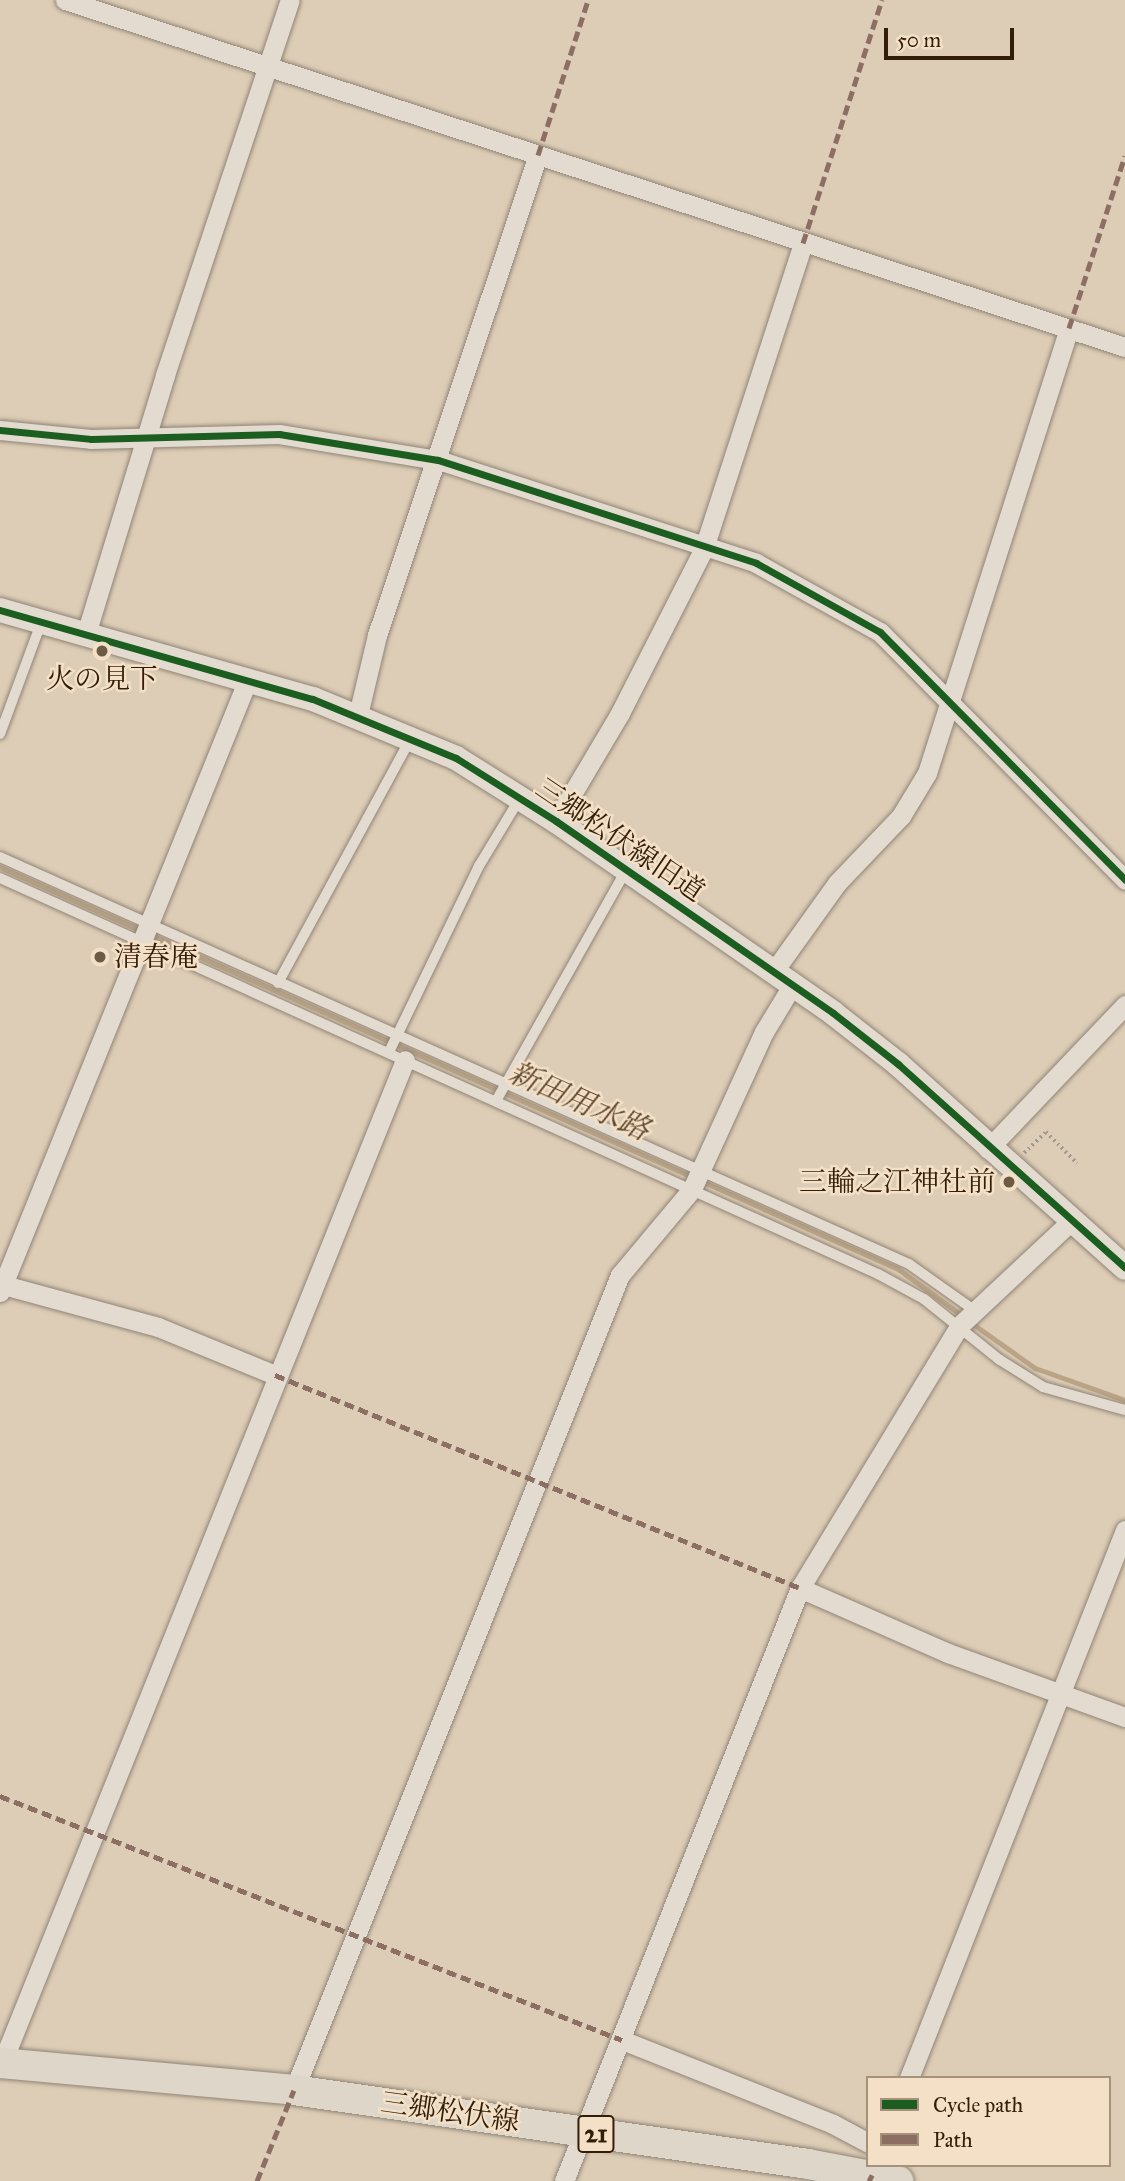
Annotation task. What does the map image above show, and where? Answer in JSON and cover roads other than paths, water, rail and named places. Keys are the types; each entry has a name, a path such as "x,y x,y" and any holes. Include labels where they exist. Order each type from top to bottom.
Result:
{"main road":[{"name":"三郷松伏線","path":"1,2065 294,2090 882,2174"}],"street":[{"path":"65,0 1125,347"},
{"path":"86,634 290,0"},
{"path":"358,715 377,635 438,460 538,155"},
{"path":"556,821 620,713 704,548 803,243"},
{"path":"294,2090 620,1275 692,1189 764,1032 783,978 837,883 901,816 927,773 1069,328"},
{"path":"0,430 91,439 279,434 438,460 756,563 880,632 1125,880"},
{"name":"三郷松伏線旧道","path":"0,610 248,679 358,715 411,737 521,798 783,978 881,1049 1070,1222 1125,1268"},
{"path":"248,679 1,1286 158,1327 275,1375"},
{"path":"989,1149 1125,1005"},
{"path":"1,2065 275,1375 397,1056"},
{"path":"564,2181 800,1588 959,1326 1070,1222"},
{"path":"910,2076 1125,1530"},
{"path":"800,1588 948,1653 1125,1717"},
{"path":"622,2040 833,2124 866,2142"}],"lane":[{"path":"0,734 42,622"},
{"path":"278,983 411,737"},
{"path":"397,1056 398,1034 480,866 521,798"},
{"path":"0,857 397,1056 889,1280 959,1326 1000,1360 1044,1387 1125,1410"},
{"path":"496,1101 626,870"},
{"path":"0,877 278,983 398,1034 909,1264 974,1310"},
{"path":"585,1140 595,1123"}],"waterway":[{"name":"新田用水路","path":"0,867 140,930"},
{"name":"新田用水路","path":"149,934 898,1269 963,1316"},
{"name":"新田用水路","path":"970,1322 1035,1368 1125,1400"}],"place":[{"name":"火の見下","path":"102,651"},
{"name":"清春庵","path":"100,957"},
{"name":"三輪之江神社前","path":"1009,1182"}]}
